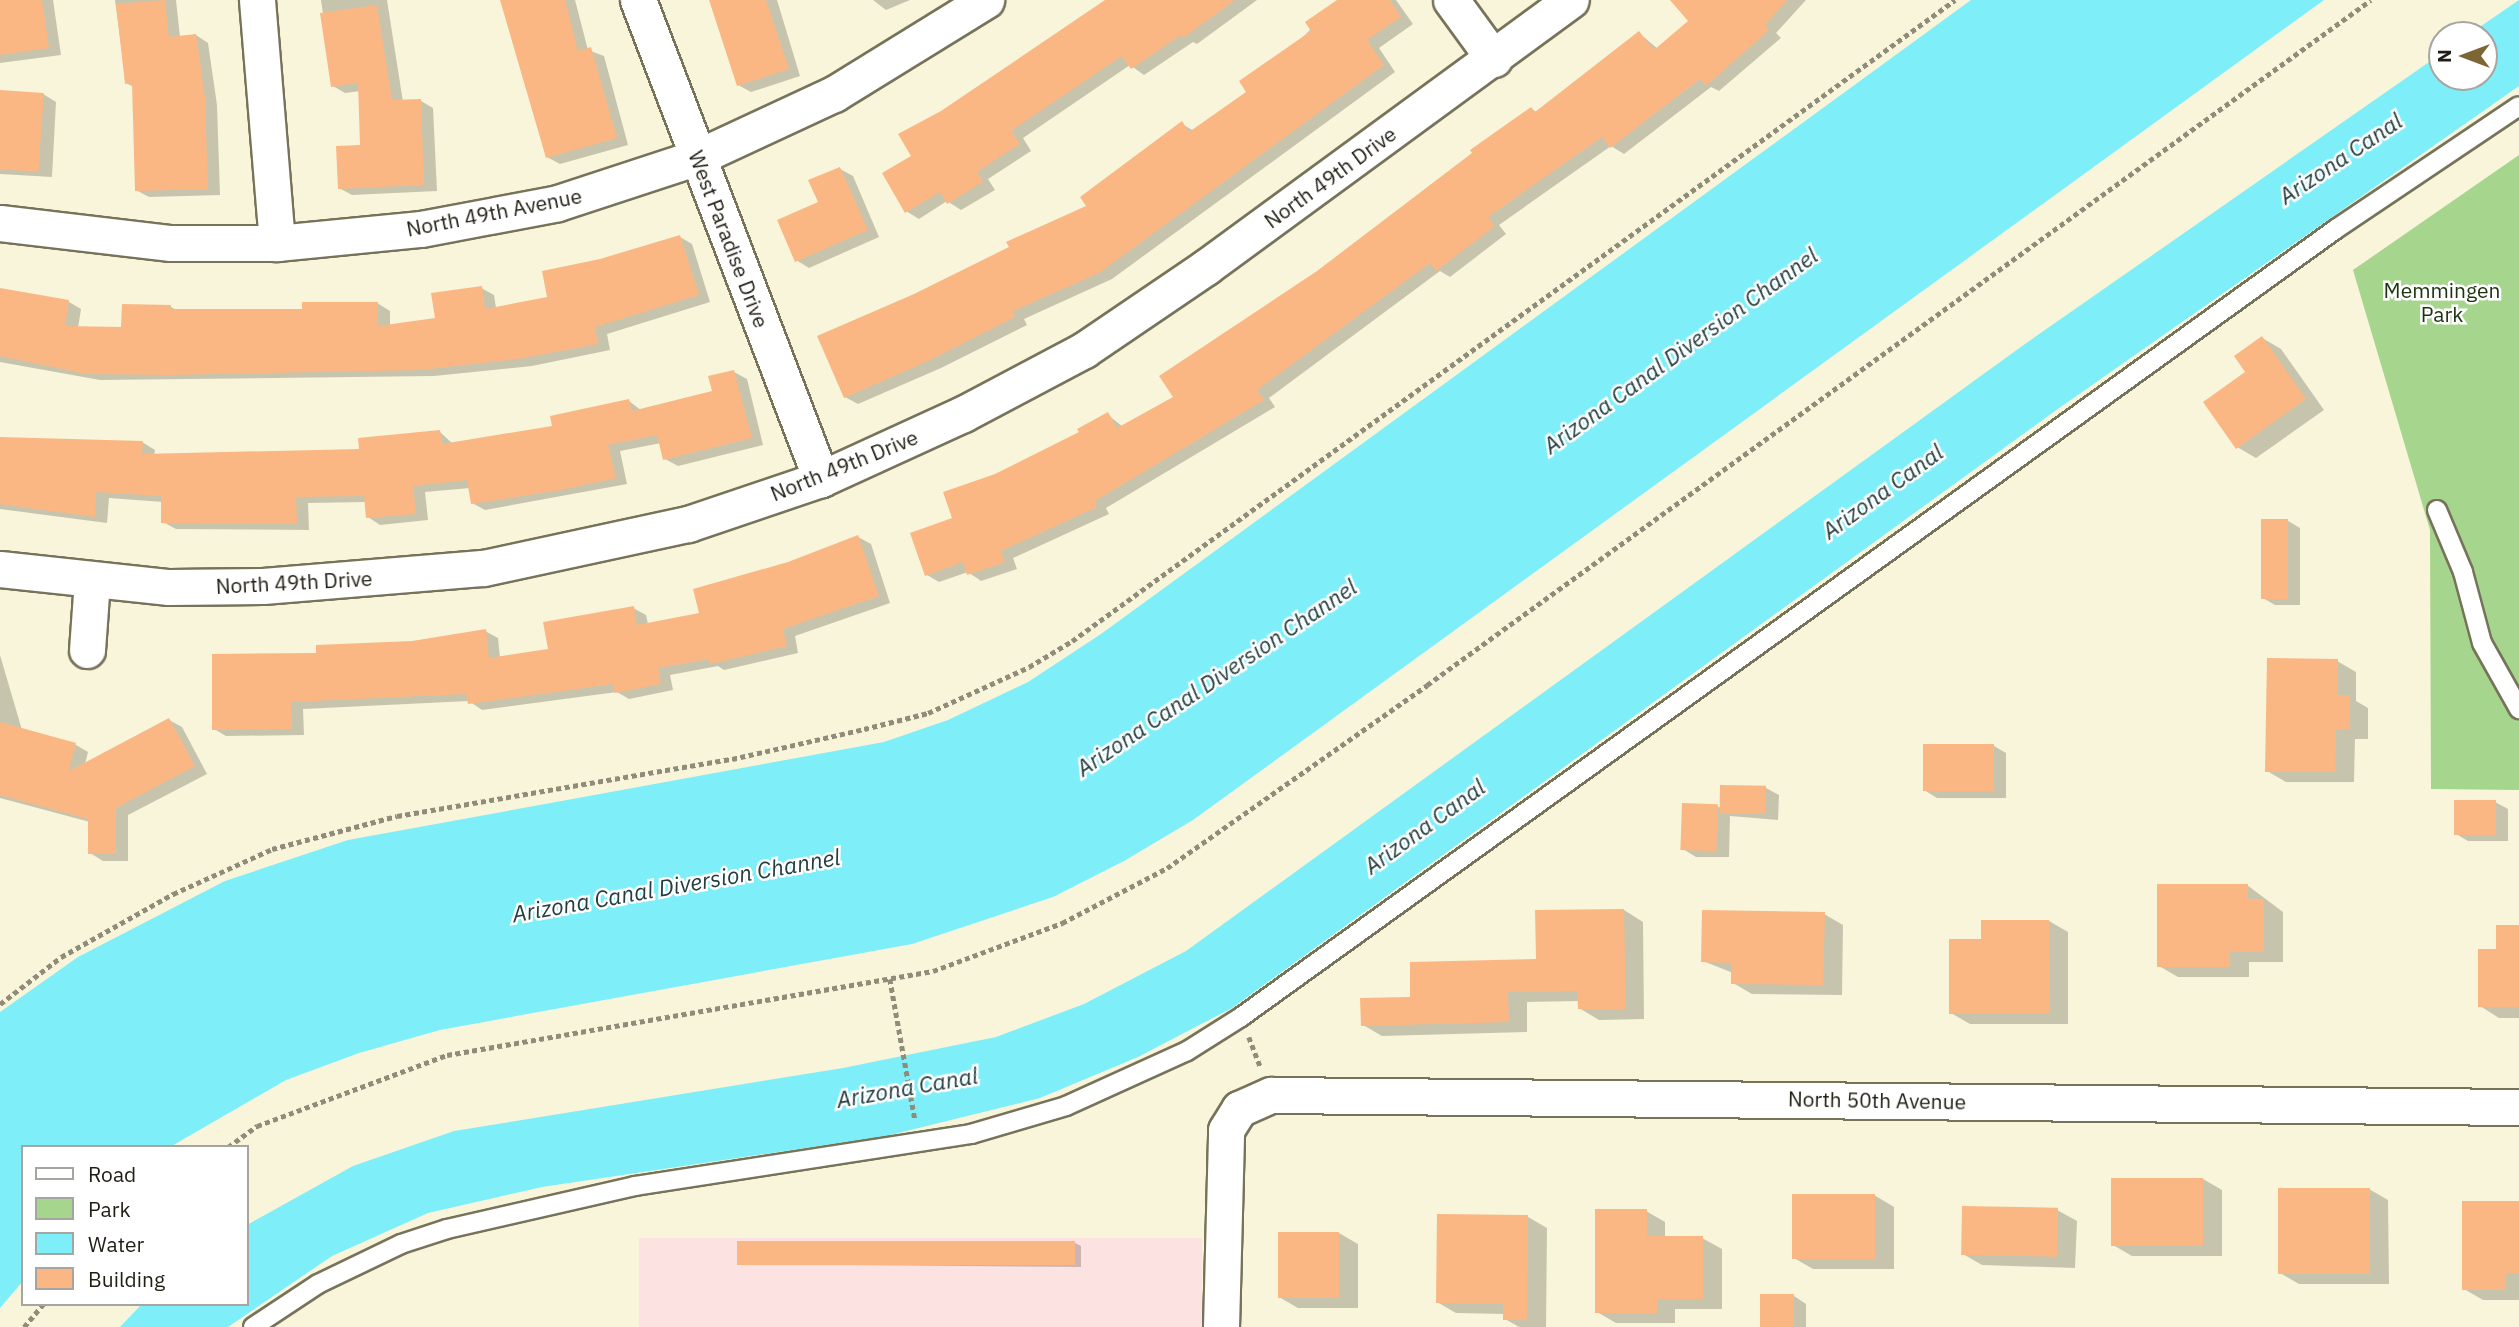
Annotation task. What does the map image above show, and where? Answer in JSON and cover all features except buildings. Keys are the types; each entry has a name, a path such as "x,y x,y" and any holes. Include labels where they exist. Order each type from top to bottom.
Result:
{"street":[{"path":"257,0 277,243"},
{"name":"West Paradise Drive","path":"638,0 821,479"},
{"name":"North 49th Avenue","path":"0,223 171,243 277,243 421,229 558,203 698,157 834,94 986,0"},
{"path":"1451,0 1494,58"},
{"name":"North 49th Drive","path":"0,569 92,581 263,586 484,568 688,524 821,479 951,419 1084,350 1572,0"},
{"path":"87,650 92,581"},
{"name":"North 50th Avenue","path":"1222,1327 1226,1130 1238,1109 1271,1095 2519,1107"}],"lane":[{"path":"253,1327 318,1284 401,1244 447,1229 577,1196 981,1132 1066,1106 1187,1051 1241,1017 2336,229 2519,106"},
{"path":"2437,510 2463,572 2482,643 2519,709"}],"path":[{"path":"0,1004 61,957 173,894 272,849 397,816 732,759 864,729 928,713 1028,667 1072,641 1955,0"},
{"path":"231,1145 257,1126 447,1055 933,971 1014,944 1167,868 1427,685 2371,0"},
{"path":"890,979 919,1140"},
{"path":"1241,1017 1271,1095"},
{"path":"24,1327 41,1306"}],"shaded area":[{"path":"639,1238 1202,1238 1202,1327 639,1327"}],"green space":[{"name":"Memmingen Park","path":"2519,155 2519,790 2431,789 2430,530 2353,270"}],"water":[{"name":"Arizona Canal Diversion Channel","path":"1971,0 2324,0 1193,820 1124,861 1053,897 912,944 440,1030 359,1053 286,1080 173,1145 21,1145 21,1283 0,1308 0,1012 78,957 225,881 348,840 884,742 948,720 1028,682 1101,634"},
{"name":"Arizona Canal","path":"2519,0 2519,86 2055,411 1232,1008 1138,1057 1040,1098 886,1136 542,1187 428,1213 332,1256 228,1327 120,1327 140,1306 248,1306 248,1224 353,1166 454,1131 843,1068 996,1037 1084,1004 1186,951 2025,344 2428,63 2428,91 2498,91 2498,21 2488,21"}]}
